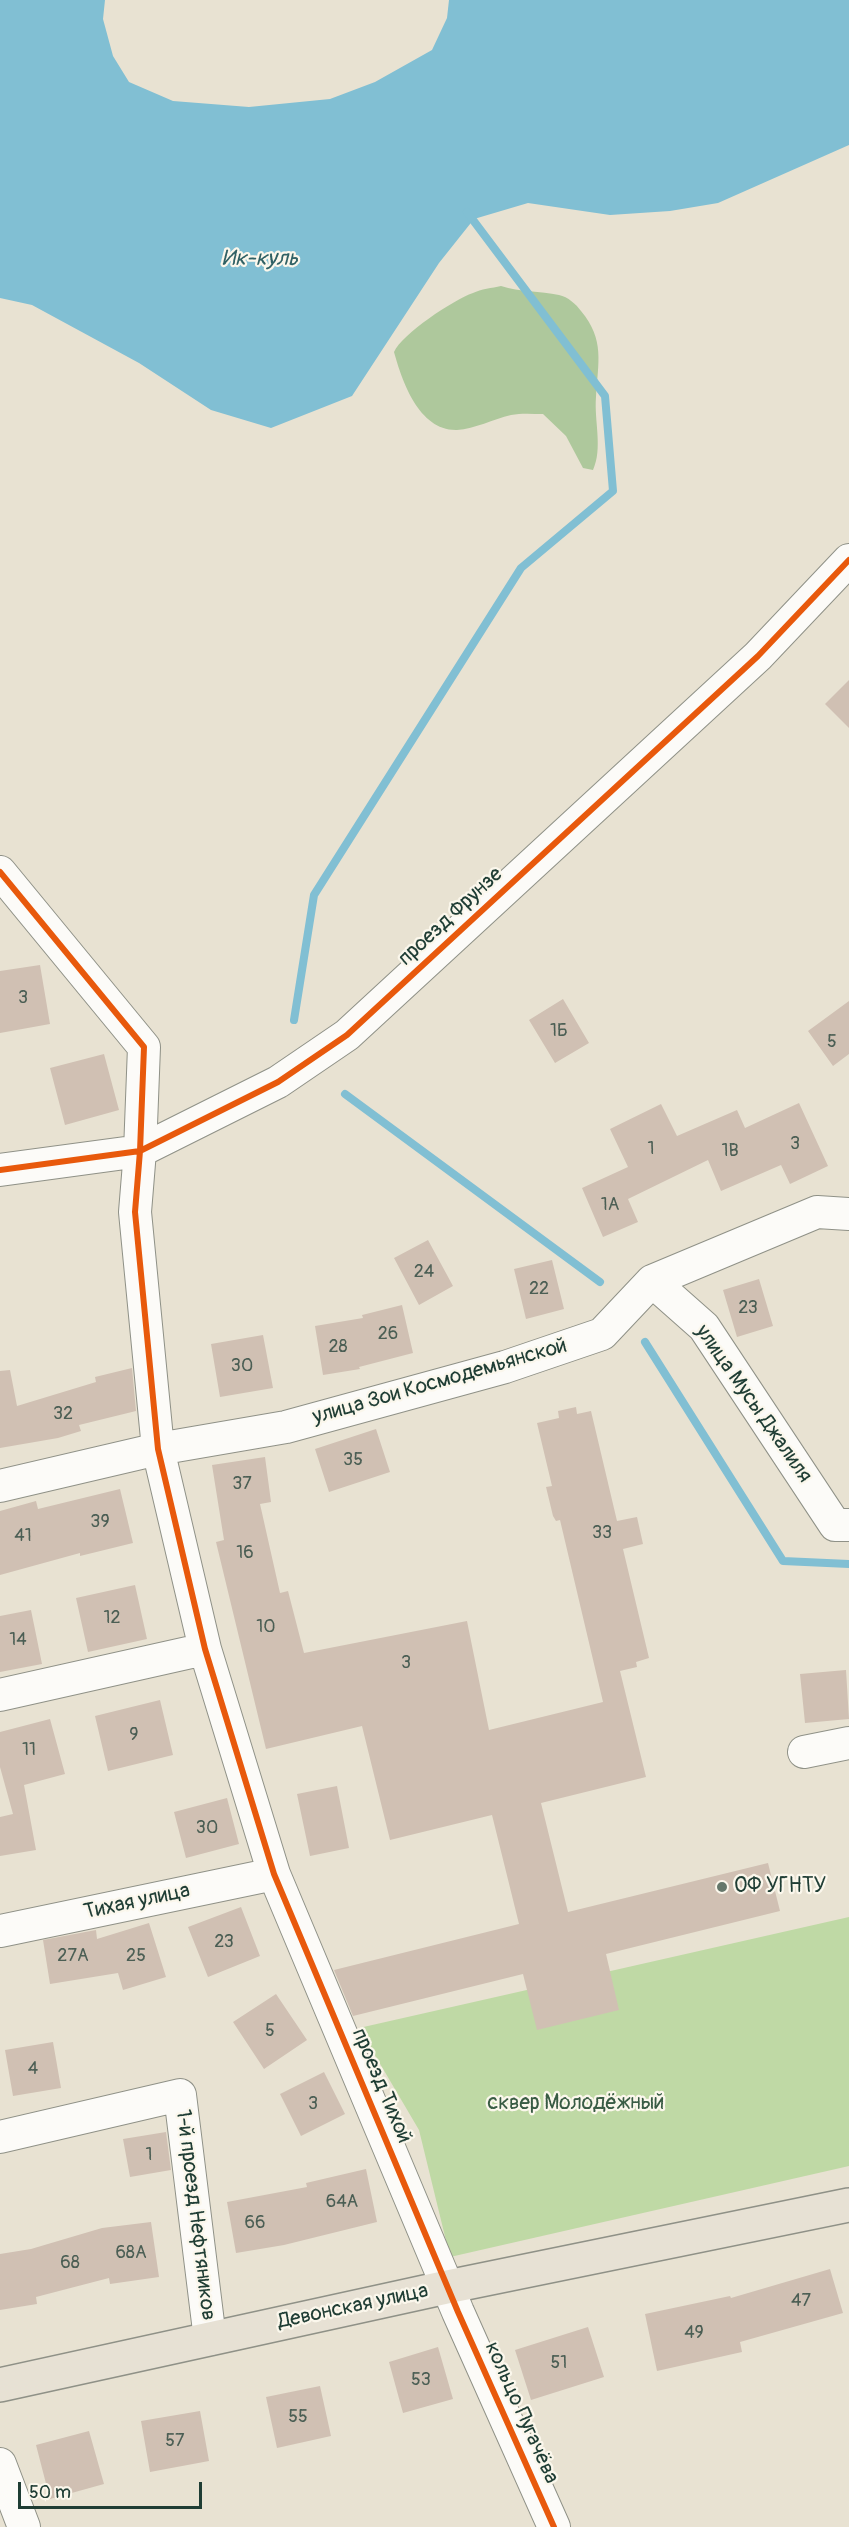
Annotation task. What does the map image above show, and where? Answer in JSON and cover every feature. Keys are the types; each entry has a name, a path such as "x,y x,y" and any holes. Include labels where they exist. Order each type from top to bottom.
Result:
{"main road":[{"name":"Девонская улица","path":"0,2385 210,2339 453,2299 849,2205"}],"street":[{"name":"проезд Фрунзе","path":"0,1170 140,1151 278,1082 347,1035 758,656 849,560"},
{"name":"проезд Тихой","path":"0,872 144,1047 135,1212 158,1449 205,1649 274,1874 453,2299"},
{"name":"улица Зои Космодемьянской","path":"0,1486 158,1449 286,1427 506,1368 602,1334 652,1281 818,1212 849,1214"},
{"name":"улица Мусы Джалиля","path":"652,1281 704,1327 835,1525 849,1525"},
{"path":"0,1695 205,1649"},
{"path":"804,1752 849,1743"},
{"name":"Тихая улица","path":"0,1931 274,1874"},
{"name":"1-й проезд Нефтяников","path":"0,2136 180,2096 210,2339"},
{"name":"кольцо Пугачёва","path":"453,2299 554,2527"},
{"path":"0,2464 24,2527"}],"green space":[{"path":"501,286 566,297 579,308 594,332 598,352 596,406 598,434 596,462 593,470 583,468 566,436 543,414 511,415 457,430 444,428 432,422 422,413 407,390 394,352 407,336 429,318 464,297"},
{"name":"сквер Молодёжный","path":"849,1917 849,2166 450,2257 419,2130 359,2028"}],"water":[{"name":"Ик-куль","path":"0,0 105,0 103,19 113,56 129,82 173,101 249,107 330,99 375,82 432,50 447,18 449,0 849,0 849,145 718,203 670,211 610,215 528,203 474,219 439,263 352,396 271,428 211,410 139,363 32,305 0,298"}],"building":[{"path":"849,680 849,728 825,704"},
{"path":"40,965 50,1024 0,1033 0,971"},
{"path":"563,999 589,1043 555,1063 529,1020"},
{"path":"849,1001 849,1054 833,1066 808,1031"},
{"path":"104,1054 119,1110 65,1125 50,1068"},
{"path":"799,1103 828,1166 790,1184 781,1165 721,1191 708,1160 628,1199 638,1222 603,1237 582,1188 628,1167 610,1129 661,1104 677,1136 737,1110 745,1128"},
{"path":"428,1240 453,1286 419,1305 394,1258"},
{"path":"552,1260 564,1309 526,1319 514,1269"},
{"path":"759,1279 773,1326 737,1337 723,1290"},
{"path":"402,1305 413,1353 359,1367 360,1369 323,1375 315,1326 363,1318 362,1315"},
{"path":"263,1335 273,1388 220,1397 211,1344"},
{"path":"132,1368 136,1411 79,1425 81,1431 58,1438 0,1448 0,1371 10,1370 17,1406 96,1382 95,1377"},
{"path":"576,1407 577,1414 591,1411 617,1521 637,1517 643,1544 623,1549 649,1658 636,1662 637,1667 620,1671 646,1777 541,1803 568,1912 768,1863 780,1911 606,1954 619,2010 537,2030 523,1974 353,2016 334,1970 519,1924 492,1815 390,1840 362,1726 266,1749 216,1542 224,1540 212,1465 265,1457 271,1502 260,1504 280,1593 288,1591 304,1653 467,1621 489,1730 603,1702 560,1520 556,1521 553,1516 546,1487 552,1486 537,1423 559,1418 558,1411"},
{"path":"376,1429 390,1472 329,1492 315,1449"},
{"path":"120,1489 133,1543 80,1556 80,1553 0,1575 0,1511 36,1501 38,1509"},
{"path":"135,1585 147,1639 88,1652 76,1598"},
{"path":"31,1610 42,1664 0,1672 0,1616"},
{"path":"846,1670 849,1719 805,1723 800,1674"},
{"path":"160,1700 173,1755 108,1771 95,1716"},
{"path":"50,1719 65,1774 24,1785 36,1850 0,1856 0,1817 13,1814 0,1767 0,1732"},
{"path":"337,1786 349,1848 310,1856 297,1794"},
{"path":"227,1798 239,1844 186,1858 174,1812"},
{"path":"241,1907 260,1956 208,1977 188,1927"},
{"path":"149,1923 166,1977 123,1990 118,1973 50,1984 43,1940 96,1930 97,1939"},
{"path":"276,1994 307,2040 264,2069 233,2022"},
{"path":"53,2042 61,2088 13,2096 5,2050"},
{"path":"324,2072 345,2114 301,2136 280,2094"},
{"path":"166,2132 171,2170 130,2177 123,2139"},
{"path":"366,2169 377,2222 284,2245 236,2253 227,2202 307,2187 306,2183"},
{"path":"151,2222 159,2277 110,2284 109,2278 36,2297 37,2304 0,2310 0,2254 31,2249 102,2228"},
{"path":"830,2269 843,2313 740,2342 742,2352 657,2371 645,2314 730,2296 731,2298"},
{"path":"588,2327 604,2377 531,2400 515,2350"},
{"path":"438,2347 453,2399 403,2413 389,2362"},
{"path":"320,2386 331,2436 277,2448 266,2397"},
{"path":"200,2411 209,2461 150,2472 141,2421"},
{"path":"89,2431 104,2484 50,2499 36,2445"}],"waterway":[{"path":"294,1020 314,895 521,568 613,491 605,396 467,212"},
{"path":"345,1094 600,1282"},
{"path":"645,1342 783,1561 849,1564"}],"cycle path":[{"path":"0,1170 140,1151 278,1082 347,1035 758,656 849,560"},
{"path":"0,872 144,1047 135,1212 158,1449 205,1649 274,1874 458,2312 554,2527"}],"place":[{"name":"ОФ УГНТУ","path":"722,1887"}]}
